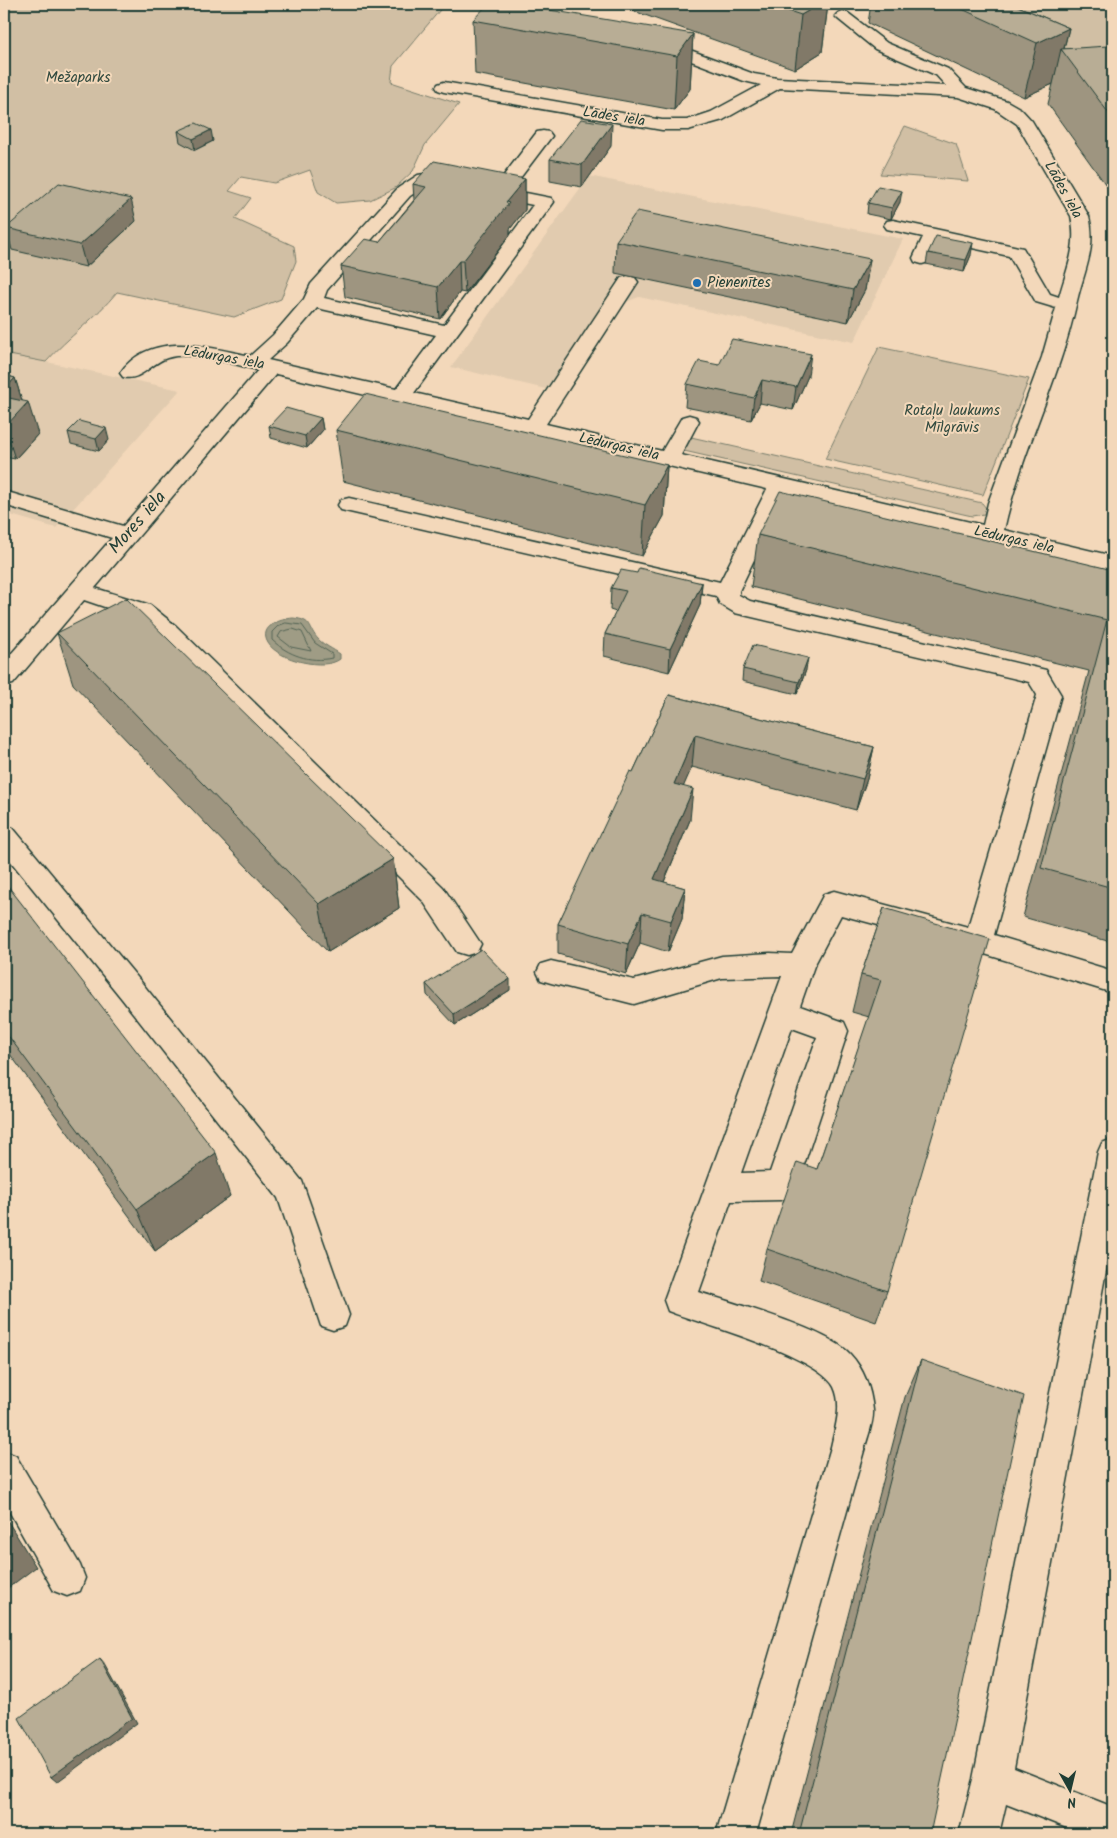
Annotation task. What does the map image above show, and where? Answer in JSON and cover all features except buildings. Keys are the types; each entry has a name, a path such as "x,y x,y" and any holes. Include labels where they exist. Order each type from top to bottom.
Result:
{"street":[{"path":"843,16 881,46 942,72 960,92"},
{"name":"Lādes iela","path":"644,38 750,78 777,83 960,92 1001,105 1015,113 1024,122 1080,216 1084,232 1082,250 1052,357 999,503 992,534"},
{"name":"Lādes iela","path":"444,87 653,123 688,125 716,116 777,83"},
{"path":"500,193 543,136"},
{"name":"Mores iela","path":"4,678 127,534 263,365 280,339 312,301 318,288 404,192 424,179 545,202 448,332"},
{"path":"893,225 934,232 1016,252 1043,298 1067,305"},
{"path":"922,258 934,232"},
{"path":"533,427 628,282"},
{"path":"312,301 448,332 401,396"},
{"name":"Lēdurgas iela","path":"130,373 144,360 158,354 174,350 194,350 401,396 1113,563"},
{"path":"668,459 689,421"},
{"path":"780,484 727,591 728,599 743,608 1037,676 1049,695 978,941"},
{"path":"4,498 127,534"},
{"path":"349,505 727,591"},
{"path":"80,591 142,611 168,632 254,720 433,894 467,944"},
{"path":"4,835 132,991 291,1192 333,1315"},
{"path":"736,1834 848,1447 856,1410 850,1380 837,1364 807,1344 680,1300 800,966 834,902 978,941 1113,982"},
{"path":"551,972 634,992 722,967 770,964 800,966"},
{"path":"721,1188 781,1186 834,1031 784,1012"},
{"path":"980,1834 1112,1168"},
{"path":"4,1468 67,1578"},
{"path":"992,1779 1113,1827"}],"shaded area":[{"name":"Pienenītes","path":"589,176 903,239 854,342 639,297 626,302 567,394 451,367"},
{"path":"4,353 180,390 56,528 4,513"}],"green space":[{"name":"Mežaparks","path":"4,4 445,4 393,66 391,82 459,104 425,145 413,171 395,188 370,200 336,203 318,192 310,170 274,183 241,177 229,191 251,198 235,219 294,246 296,261 281,299 234,317 117,292 46,362 4,354"},
{"path":"915,4 1113,4 1113,96"},
{"path":"905,126 956,144 968,181 880,174"},
{"name":"Rotaļu laukums Mīlgrāvis","path":"879,347 1029,379 983,495 825,459"},
{"path":"691,437 982,503 986,508 984,514 972,516 684,451"}],"water":[{"path":"293,618 307,623 315,636 323,644 340,654 340,659 324,664 313,664 291,659 273,649 266,637 268,628 277,622"}],"place":[{"name":"Pienenītes","path":"697,283"}]}
